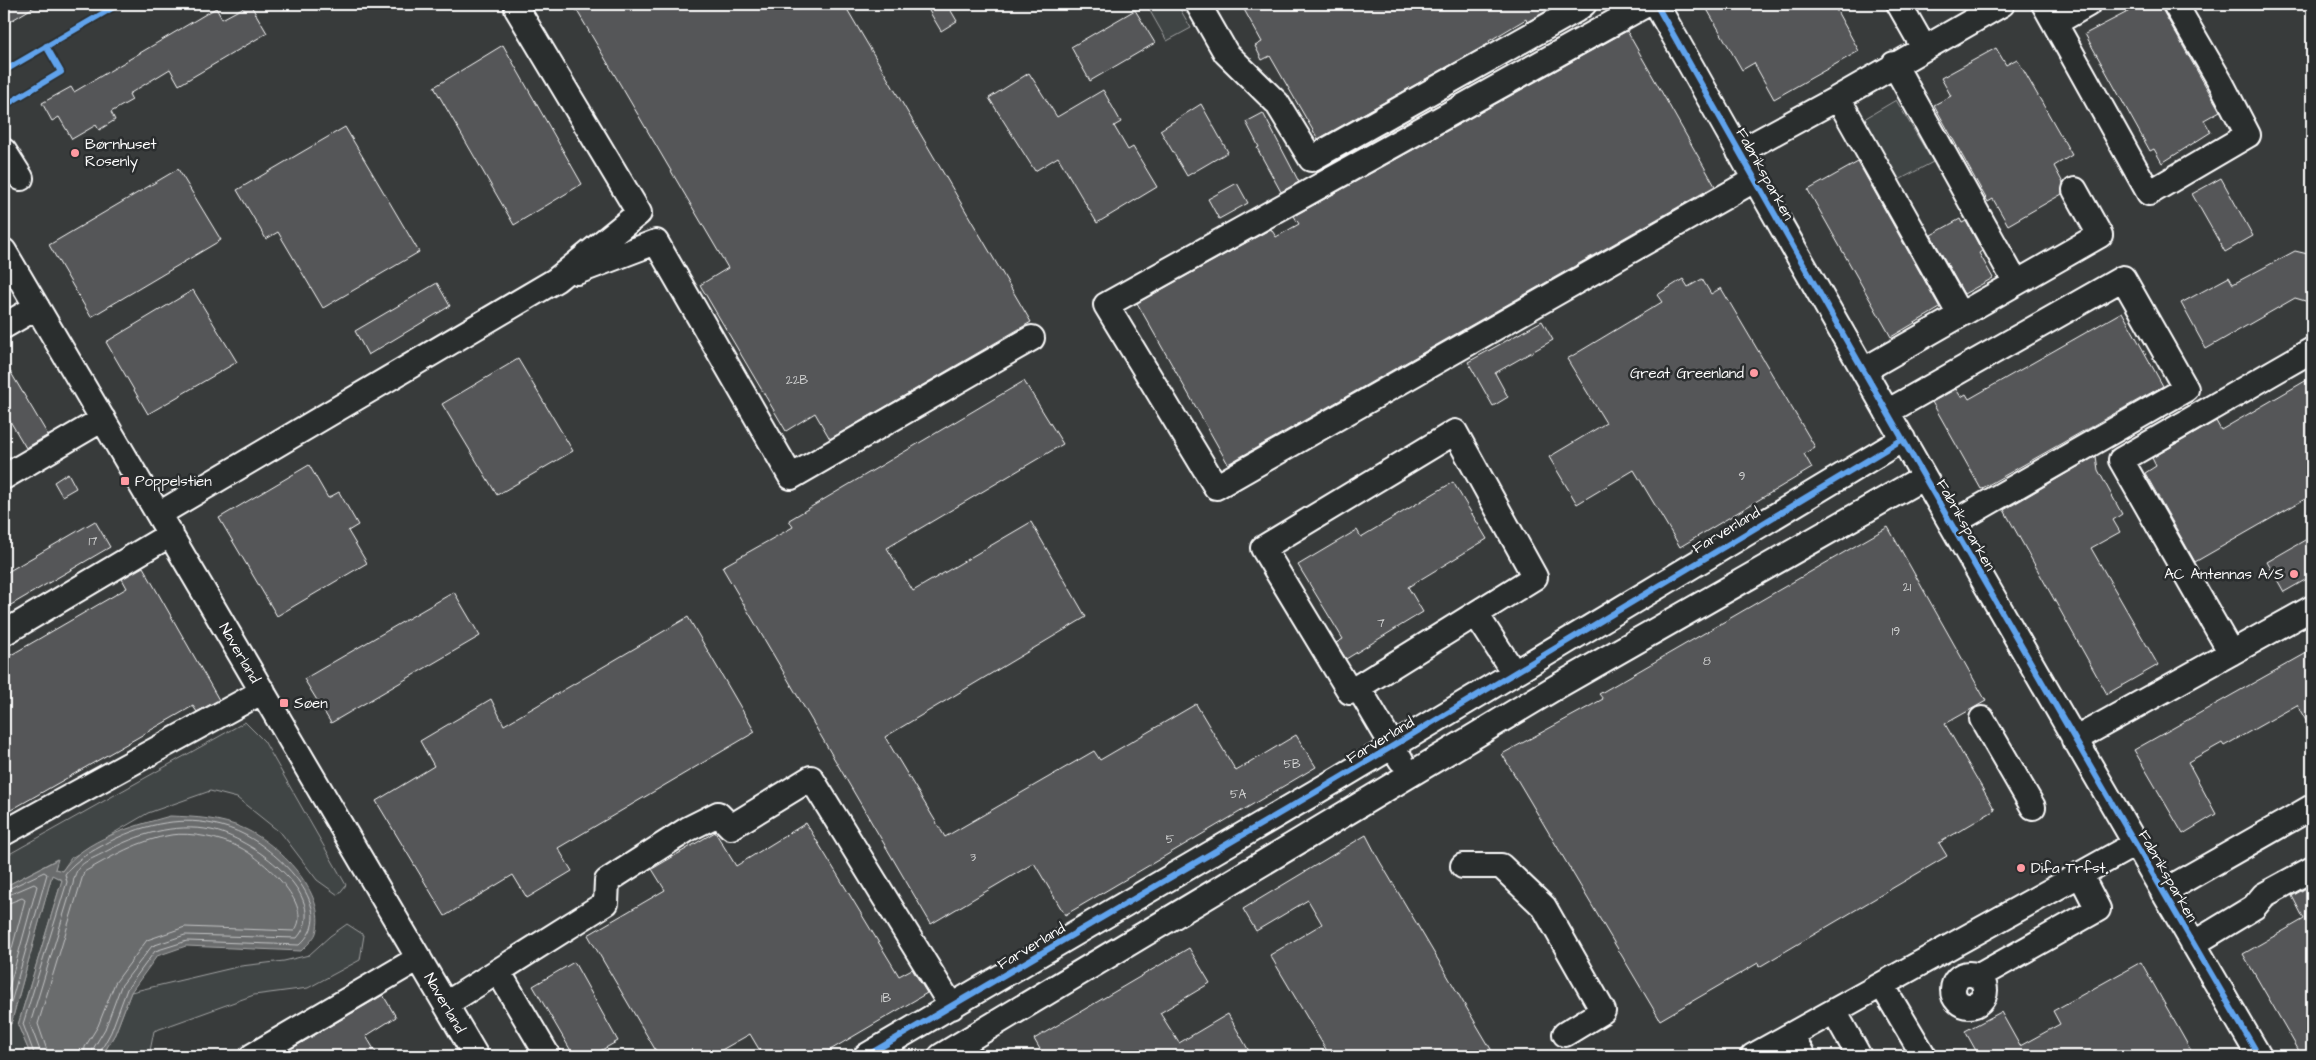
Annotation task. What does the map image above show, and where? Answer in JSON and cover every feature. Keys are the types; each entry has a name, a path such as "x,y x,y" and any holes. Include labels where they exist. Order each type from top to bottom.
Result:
{"street":[{"path":"1198,4 1226,52 1277,103 1311,159 1584,4"},
{"path":"1647,4 1106,305 1216,487 1754,180"},
{"name":"Fabriksparken","path":"1656,4 1754,180 2074,740 2259,1056"},
{"path":"1899,4 1924,48"},
{"name":"Fabriksparken","path":"1739,152 1924,48 1978,10 2002,4"},
{"path":"2088,4 2049,13 2148,194 2248,135 2221,83 2175,4"},
{"path":"4,633 165,524 556,280 639,213 517,9"},
{"path":"1894,64 2016,283"},
{"path":"1838,98 1960,315"},
{"path":"4,151 21,178"},
{"path":"1864,370 2100,234 2075,190"},
{"path":"556,280 656,242 791,477 1032,338"},
{"name":"Naverland","path":"4,251 476,1056"},
{"path":"1888,412 2124,278 2186,390 1951,524"},
{"path":"4,326 37,307"},
{"path":"2231,653 2121,460 2312,350"},
{"path":"4,477 103,419"},
{"path":"1455,432 1535,577 1358,687 1350,692 1263,548 1455,432"},
{"name":"Farverland","path":"866,1056 1199,862 1902,439"},
{"path":"941,1056 1668,623 1924,477"},
{"path":"1650,591 1668,623"},
{"path":"2074,740 2312,608"},
{"path":"1476,614 1514,673"},
{"path":"1358,687 1410,775"},
{"path":"4,833 262,691"},
{"path":"1982,719 2033,807"},
{"path":"446,1004 606,903 607,882 688,829 718,814 731,827 811,778 952,1007"},
{"path":"1338,779 1355,808"},
{"path":"2163,892 2312,807"},
{"path":"1753,1056 2135,844"},
{"path":"1199,862 1215,892"},
{"path":"1463,866 1501,866 1544,907 1603,1010 1565,1034"},
{"path":"2193,944 2254,907 2264,894 2312,869"},
{"path":"1966,938 1975,975 2098,909 2080,874"},
{"path":"252,1056 419,958"},
{"path":"498,971 548,1056"},
{"path":"1882,985 1924,1056"},
{"path":"987,987 1006,1018"},
{"path":"1834,1011 1859,1056"},
{"path":"1791,1035 1803,1056"}],"shaded area":[{"path":"4,4 2312,4 2312,1056 4,1056"},
{"path":"1146,4 1177,4 1191,28 1167,41"},
{"path":"1896,100 1933,162 1899,180 1864,119"},
{"path":"245,722 264,741 346,885 338,895 317,880 282,834 237,798 210,791 148,813 71,858 62,871 55,869 57,859 4,887 4,857"},
{"path":"52,875 62,880 18,1025 31,1056 4,1056 4,1024 11,1024"},
{"path":"347,924 364,935 360,960 308,988 254,995 154,1031 149,1056 102,1056 115,1034 131,992 241,966 284,961 309,955"}],"water":[{"path":"170,816 227,822 245,829 272,846 285,858 308,886 315,902 318,918 315,935 301,951 186,946 157,956 131,992 115,1034 102,1056 31,1056 18,1025 62,880 52,875 11,1024 4,1024 4,887 58,859 55,869 62,871 71,860 96,842 126,829"}],"building":[{"path":"4,4 39,4 4,25"},
{"path":"250,4 267,33 179,85 170,69 129,94 132,100 111,112 115,120 99,130 96,125 72,139 59,117 52,121 42,103 71,87 74,92 216,8 222,19"},
{"path":"573,4 844,4 1031,322 830,439 815,413 786,431 700,285 728,268"},
{"path":"925,4 947,4 957,21 941,31"},
{"path":"1241,4 1559,4 1527,22 1526,19 1489,41 1490,43 1318,139 1270,56 1262,60 1255,46 1262,42"},
{"path":"1704,4 1833,4 1859,51 1774,99 1754,63 1742,70"},
{"path":"2143,4 2161,4 2163,11 2220,111 2204,120 2211,132 2162,163 2154,149 2150,151 2085,34"},
{"path":"1135,10 1155,43 1090,81 1071,47"},
{"path":"1627,31 1715,186 1228,464 1137,303 1271,229 1276,237 1299,224 1294,216"},
{"path":"503,45 582,184 514,225 434,87"},
{"path":"1996,48 2006,65 2017,59 2072,155 2054,166 2063,183 2062,194 2008,225 1993,199 1988,202 1934,105 1951,96 1941,78"},
{"path":"1029,73 1057,117 1103,90 1121,122 1114,126 1128,150 1133,147 1157,187 1097,223 1058,157 1035,171 989,98"},
{"path":"1201,104 1228,152 1187,176 1160,130"},
{"path":"1263,113 1299,182 1281,192 1257,148 1259,147 1246,122"},
{"path":"345,127 419,252 323,308 278,232 266,239 237,190"},
{"path":"1858,162 1940,308 1891,337 1808,190"},
{"path":"178,169 221,240 91,317 49,245"},
{"path":"2221,178 2253,236 2225,252 2192,194"},
{"path":"1237,183 1248,203 1219,219 1208,199"},
{"path":"1960,219 1962,223 1966,221 1982,251 1979,253 1993,278 1964,294 1931,235"},
{"path":"2295,251 2312,255 2312,303 2295,298 2206,349 2181,303 2229,277 2233,284"},
{"path":"1683,279 1688,287 1702,279 1711,294 1721,288 1815,447 1804,454 1812,468 1680,547 1634,470 1577,504 1549,457 1606,423 1567,359 1662,302 1657,295"},
{"path":"437,283 450,306 368,355 355,331"},
{"path":"193,290 237,362 148,414 106,342"},
{"path":"2122,312 2163,386 1981,489 1932,402 1956,389 1961,397 1966,394 1969,399"},
{"path":"1542,321 1553,340 1495,373 1508,397 1493,406 1468,362"},
{"path":"518,359 573,451 497,495 442,404"},
{"path":"4,361 48,435 26,448 4,411"},
{"path":"2312,377 2312,495 2195,562 2145,473 2156,466 2152,458 2216,421 2221,430"},
{"path":"1024,381 1063,444 887,548 913,591 1031,522 1086,617 885,737 945,837 1094,751 1100,760 1196,704 1236,771 1296,735 1316,767 1065,915 1034,863 931,924 722,567 793,527 789,520"},
{"path":"2096,456 2098,470 2122,514 2113,520 2120,532 2091,548 2158,665 2107,694 2004,510"},
{"path":"309,465 328,498 339,492 358,525 348,531 367,563 277,616 219,518"},
{"path":"68,473 76,488 62,496 54,482"},
{"path":"1453,482 1487,539 1408,587 1423,612 1346,659 1336,643 1343,639 1298,565 1357,530 1361,537"},
{"path":"95,521 110,547 4,609 4,574"},
{"path":"1888,527 1986,701 1945,724 1995,810 1939,843 1947,856 1759,967 1758,963 1660,1020 1502,754 1603,699 1599,694"},
{"path":"2312,536 2312,576 2284,592 2267,562"},
{"path":"143,567 219,700 197,712 193,706 4,814 4,659 127,588 122,579"},
{"path":"454,592 480,636 331,723 304,679"},
{"path":"688,617 755,732 558,848 572,871 527,898 513,875 445,916 376,801 434,766 420,741 491,699 504,725"},
{"path":"2312,650 2312,731 2297,705 2224,746 2222,743 2188,762 2216,814 2183,834 2134,750"},
{"path":"806,823 899,976 912,969 927,993 820,1056 763,1056 750,1034 711,1056 659,1056 588,935 665,890 652,869 715,832 736,866"},
{"path":"1366,835 1495,1056 1330,1056 1270,955 1322,924 1308,900 1256,931 1243,909"},
{"path":"2312,885 2312,1056 2302,1056 2243,954 2304,919 2292,896"},
{"path":"1189,948 1210,983 1160,1013 1179,1043 1228,1014 1249,1051 1240,1056 1044,1056 1034,1039"},
{"path":"574,962 618,1041 591,1056 574,1056 533,986"},
{"path":"2141,962 2194,1056 1979,1056 1965,1031 2001,1012 2020,1046 2060,1024 2053,1011"},
{"path":"383,995 396,1017 366,1036 378,1056 279,1056"}],"cycle path":[{"path":"4,71 119,4"},
{"path":"1656,4 1955,531 2259,1056"},
{"path":"4,106 61,72 46,46"},
{"path":"866,1056 1338,779 1903,439"}],"place":[{"name":"Børnhuset Rosenly","path":"75,153"},
{"name":"Great Greenland","path":"1754,373"},
{"name":"Poppelstien","path":"125,481"},
{"name":"AC Antennas A/S","path":"2294,574"},
{"name":"Søen","path":"284,703"},
{"name":"Difa Trfst.","path":"2021,868"}]}
